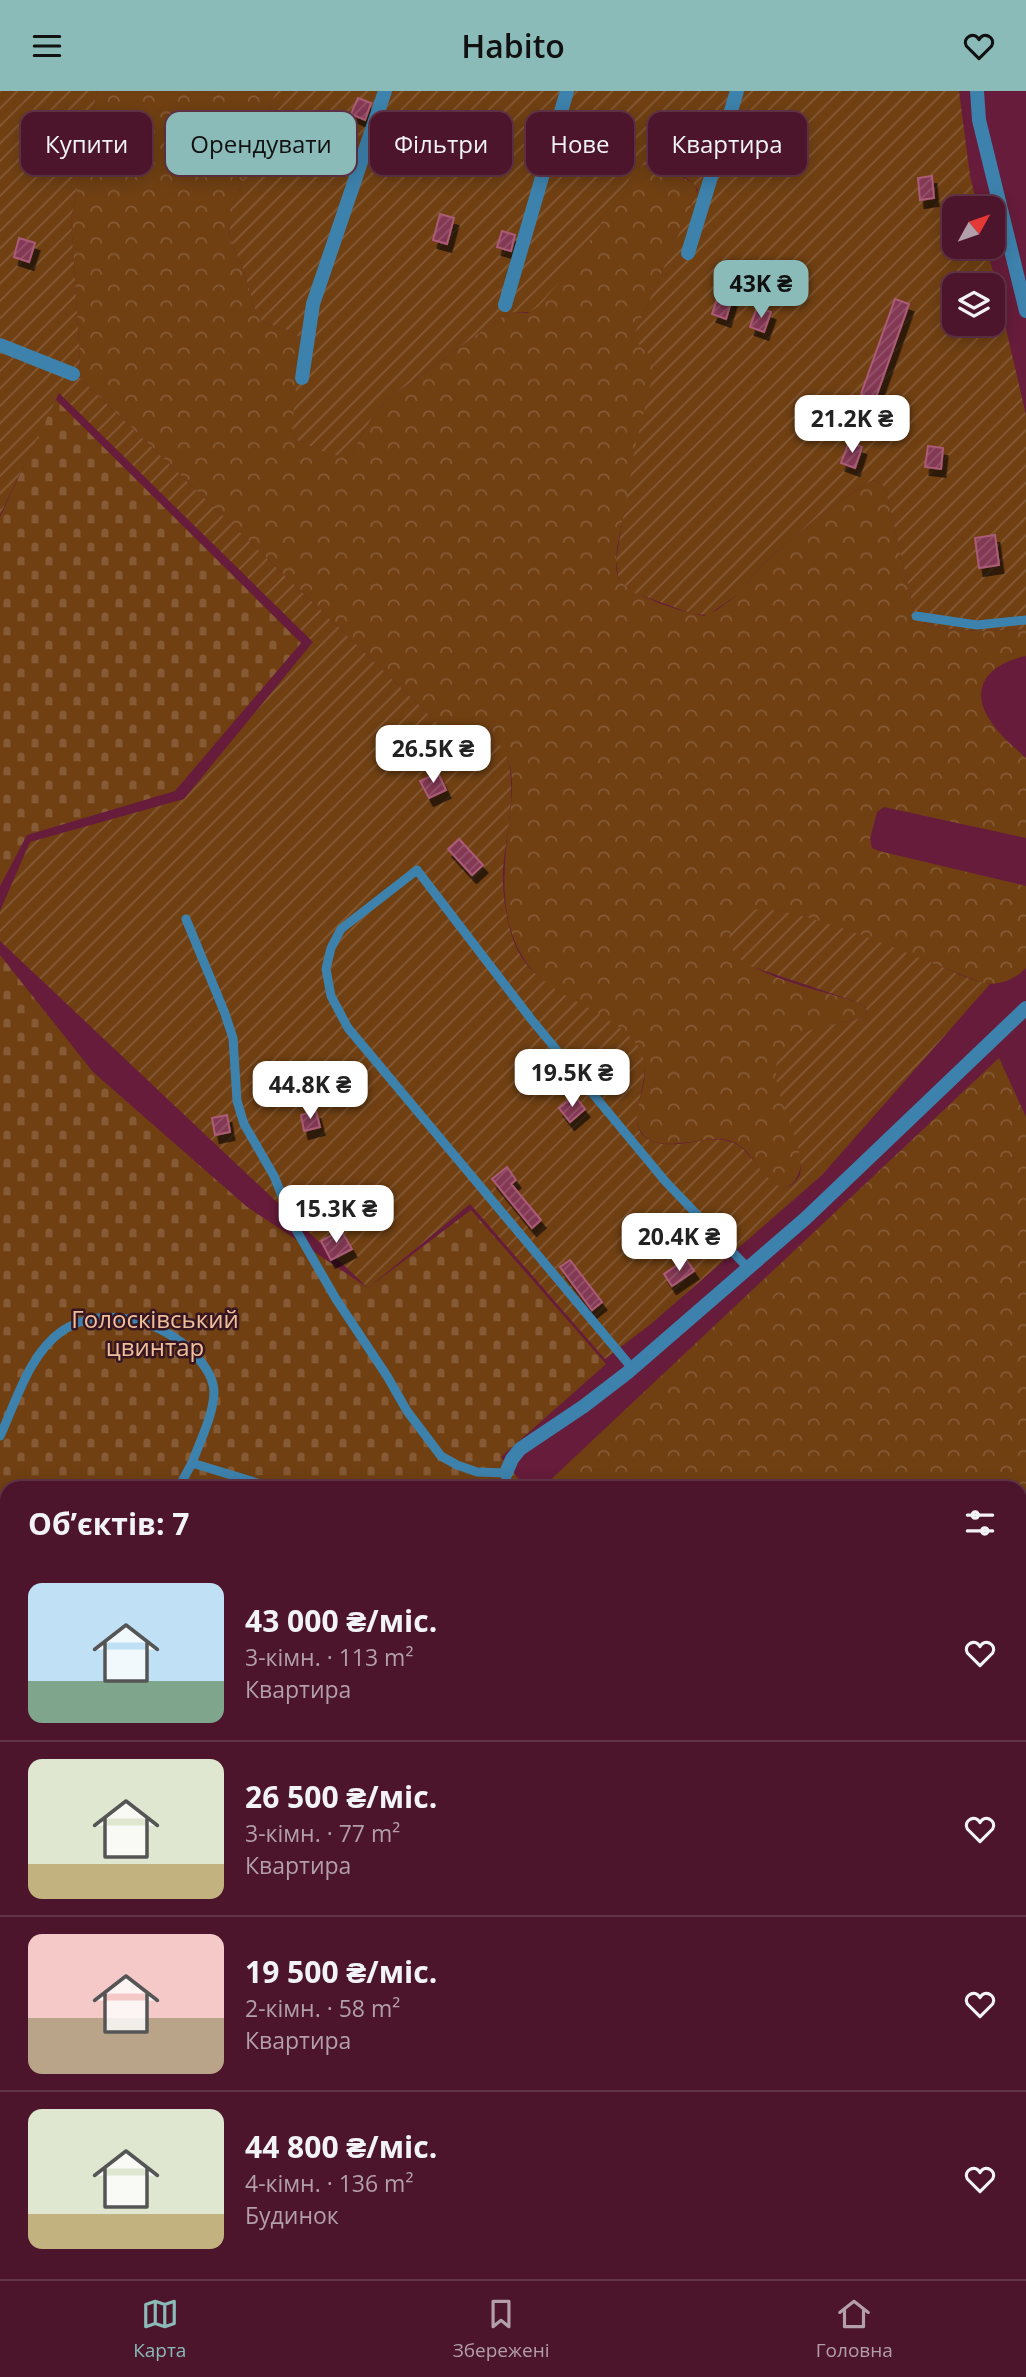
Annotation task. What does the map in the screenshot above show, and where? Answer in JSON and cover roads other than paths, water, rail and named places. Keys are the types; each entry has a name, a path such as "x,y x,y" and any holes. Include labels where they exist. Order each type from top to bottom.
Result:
{"street":[{"path":"302,379 313,304 386,91"},
{"path":"505,305 567,91"},
{"path":"688,253 737,91"},
{"path":"977,91 979,120 1026,310"},
{"path":"0,345 73,374"},
{"path":"506,1480 512,1459 520,1449 584,1406 632,1368 816,1209 1026,1008"}],"lane":[{"path":"916,616 977,625 1026,621"},
{"path":"632,1368 348,1028 331,996 326,969 331,948 341,929 417,870 531,1019 656,1170 748,1268"},
{"path":"186,919 225,1011 233,1038 237,1101 244,1124 274,1176 295,1228 407,1411 441,1456 457,1465 506,1480"},
{"path":"0,1436 32,1367 46,1346 60,1332 91,1319 121,1319 148,1324 177,1339 202,1362 214,1389 212,1404 192,1462 182,1481"},
{"path":"192,1462 252,1481"}],"park label":[{"name":"Голосківський цвинтар","path":"155,1332"}]}
